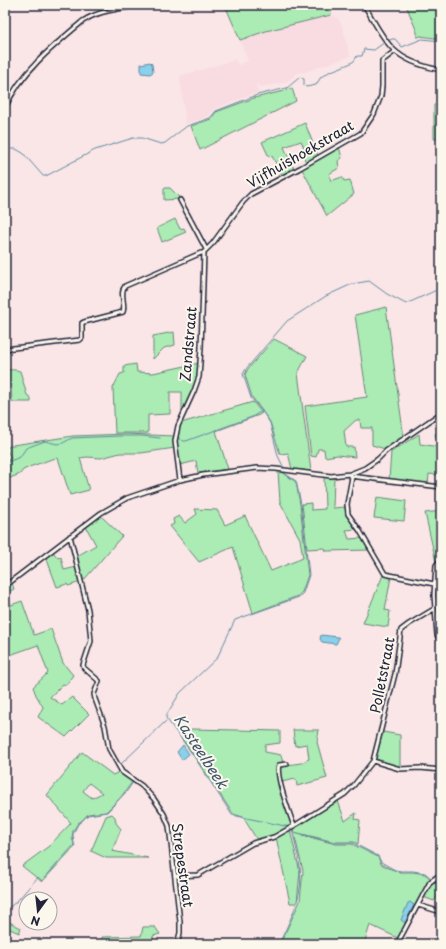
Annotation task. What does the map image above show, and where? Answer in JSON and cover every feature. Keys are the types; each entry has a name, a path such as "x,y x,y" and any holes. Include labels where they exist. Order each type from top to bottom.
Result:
{"street":[{"path":"5,108 8,101 27,74 41,58 82,21 106,11 137,5"},
{"path":"364,5 394,51 418,63 441,70"},
{"name":"Vijfhuishoekstraat","path":"204,253 243,202 251,194 361,133 370,122 381,96 382,61 394,51"},
{"path":"180,200 206,249"},
{"path":"5,349 80,340 82,338 82,326 84,322 123,312 123,290 125,286 204,253"},
{"name":"Zandstraat","path":"180,480 176,441 178,426 199,377 204,253"},
{"path":"351,476 378,460 386,451 441,413"},
{"path":"5,586 101,513 127,498 180,480 203,475 257,468 331,476 351,476 441,487"},
{"path":"351,476 347,504 348,514 386,574 434,584"},
{"name":"Strepestraat","path":"70,536 88,610 91,641 83,665 84,668 99,682 94,694 105,726 109,749 122,772 142,786 154,799 164,814 168,826 180,922 180,933 177,944"},
{"path":"441,560 436,564 434,584 434,609 437,636 441,642"},
{"name":"Polletstraat","path":"175,876 198,876 253,843 274,837 292,827 345,794 354,785 373,761 396,674 402,630 434,609"},
{"path":"373,761 400,769 420,768 441,770"},
{"path":"287,764 279,765 278,771 292,827"},
{"path":"397,944 430,882 441,874"},
{"path":"418,905 441,912"}],"shaded area":[{"path":"331,15 338,18 343,29 350,56 297,73 287,82 261,87 256,84 258,92 214,109 209,116 186,124 180,76 235,60 239,65 248,61 240,40 266,31"}],"green space":[{"path":"225,5 258,6 259,9 330,5 331,15 266,31 240,40"},
{"path":"406,5 441,5 441,39 420,36 417,38 417,32"},
{"path":"292,88 296,101 200,150 191,126 211,119 216,112 254,98"},
{"path":"441,103 441,139 434,139 434,105"},
{"path":"305,123 318,156 306,163 303,154 306,152 301,141 284,147 294,169 282,175 272,156 269,157 262,142"},
{"path":"339,147 342,158 338,161 339,168 329,174 331,181 342,177 344,181 350,180 354,194 327,216 302,169"},
{"path":"164,188 170,188 181,199 164,200"},
{"path":"175,219 180,229 184,228 186,232 162,242 157,228"},
{"path":"386,307 404,438 388,450 372,445 372,428 361,428 360,420 356,420 344,431 346,447 354,447 355,457 337,455 325,457 324,449 318,449 316,457 311,456 305,406 367,397 355,315"},
{"path":"174,332 175,345 164,348 153,359 153,336"},
{"path":"274,339 307,356 298,373 311,471 292,469 288,453 280,454 270,422 252,397 245,375 247,370"},
{"path":"199,363 195,387 184,411 182,411 182,392 170,392 170,414 148,415 148,433 115,433 113,388 120,374 124,373 124,366 136,364 137,372 153,373"},
{"path":"5,368 20,371 27,395 31,398 31,402 12,402 11,385 5,383"},
{"path":"253,402 262,413 216,431 228,469 198,473 196,461 180,465 177,442 181,423"},
{"path":"441,430 441,455 439,455 438,475 429,474 428,485 389,480 391,452 419,434 420,444 439,447 435,434"},
{"path":"126,434 174,436 175,448 141,453 120,453 101,458 80,458 89,490 70,495 58,458 32,466 23,470 20,474 5,480 5,462 11,458 6,448 13,445 73,436"},
{"path":"278,471 282,472 296,482 308,575 302,592 298,596 253,613 233,547 199,562 170,526 174,524 173,519 179,516 185,523 197,514 195,509 217,510 225,525 245,516 271,571 303,558 300,539 280,502"},
{"path":"324,477 334,477 333,508 345,507 346,514 357,529 346,530 349,539 363,538 370,550 326,551 325,548 307,549 302,504 311,503 311,510 325,509"},
{"path":"377,497 406,501 404,521 374,518"},
{"path":"441,511 441,559 436,562 425,513"},
{"path":"101,516 122,536 83,581 77,556 96,545 86,527"},
{"path":"53,552 58,558 61,557 64,570 77,567 81,582 68,586 67,584 57,587 46,557"},
{"path":"441,562 441,594 436,597 436,574 438,565"},
{"path":"383,575 391,577 385,610 390,611 388,627 363,623"},
{"path":"12,583 14,589 7,593 11,605 22,601 34,635 51,629 63,663 73,675 66,685 63,684 50,697 62,705 72,697 89,714 66,737 38,717 43,707 33,687 48,673 38,645 7,656 5,653 5,587"},
{"path":"191,729 280,731 280,743 265,745 265,752 281,755 283,763 277,765 278,778 292,825 273,837 257,840 243,817 233,814 182,739"},
{"path":"293,730 319,730 317,742 327,778 297,786 296,779 281,782 280,766 301,763 309,759 307,744 295,746"},
{"path":"383,732 400,735 400,767 375,759"},
{"path":"82,752 113,775 120,771 133,781 121,797 106,812 88,814 78,823 73,831 72,838 75,846 42,882 22,866 49,846 71,823 47,795","holes":["89,783 102,793 92,798 83,791"]},
{"path":"338,801 345,821 356,813 355,819 360,820 358,844 354,842 335,842 294,832 293,829"},
{"path":"112,814 115,817 116,823 121,829 112,851 148,858 106,858 91,851 106,816"},
{"path":"290,830 300,872 297,903 290,903 276,837"},
{"path":"294,833 336,844 352,844 378,857 381,864 391,869 401,872 425,874 431,879 398,938 370,925 364,944 280,944 300,901 303,871"},
{"path":"433,881 441,888 441,895 438,895 434,901 423,897"},
{"path":"5,920 18,926 18,931 20,931 19,933 10,929 8,936 12,940 8,944 5,944"},
{"path":"143,927 155,927 160,934 153,936 154,944 101,944 102,937 141,936"}],"water":[{"path":"150,62 152,64 153,72 150,74 141,73 141,64"},
{"path":"321,635 339,638 336,644 322,642 320,639"},
{"path":"183,745 189,754 182,760 177,752"},
{"path":"410,902 414,905 405,923 401,920 408,903"}],"waterway":[{"path":"388,41 395,39 402,47 422,39 441,41"},
{"path":"5,149 16,149 23,153 43,176 46,176 95,150 133,138 142,138 161,144 165,143 187,126 210,118 216,111 257,95 287,88 300,77 304,79 304,85 306,87 316,85 321,77 349,64 354,61 357,56 362,56 364,49 374,50 385,42"},
{"name":"Kasteelbeek","path":"284,468 278,456 270,423 251,398 243,374 287,321 326,296 352,284 369,281 387,294 406,304 441,288"},
{"path":"178,438 186,441 252,417 262,411"},
{"path":"5,463 20,457 26,448 45,441 57,444 63,443 72,438 121,436 160,438"},
{"name":"Kasteelbeek","path":"284,473 296,481 301,504 309,575 303,593 299,597 235,620 217,658 180,693 166,718 193,755 232,815 290,827"},
{"path":"120,765 166,721"},
{"path":"122,770 135,779"},
{"path":"5,911 17,901 38,877 42,881 74,845 73,834 78,824 88,815 107,812 127,791 133,782"},
{"name":"Kasteelbeek","path":"292,829 299,860"},
{"path":"293,832 335,843 353,843 378,856 381,862 395,870 425,873 432,879"},
{"name":"Kasteelbeek","path":"279,944 299,894 301,884 299,862"},
{"path":"435,881 441,887"}]}
